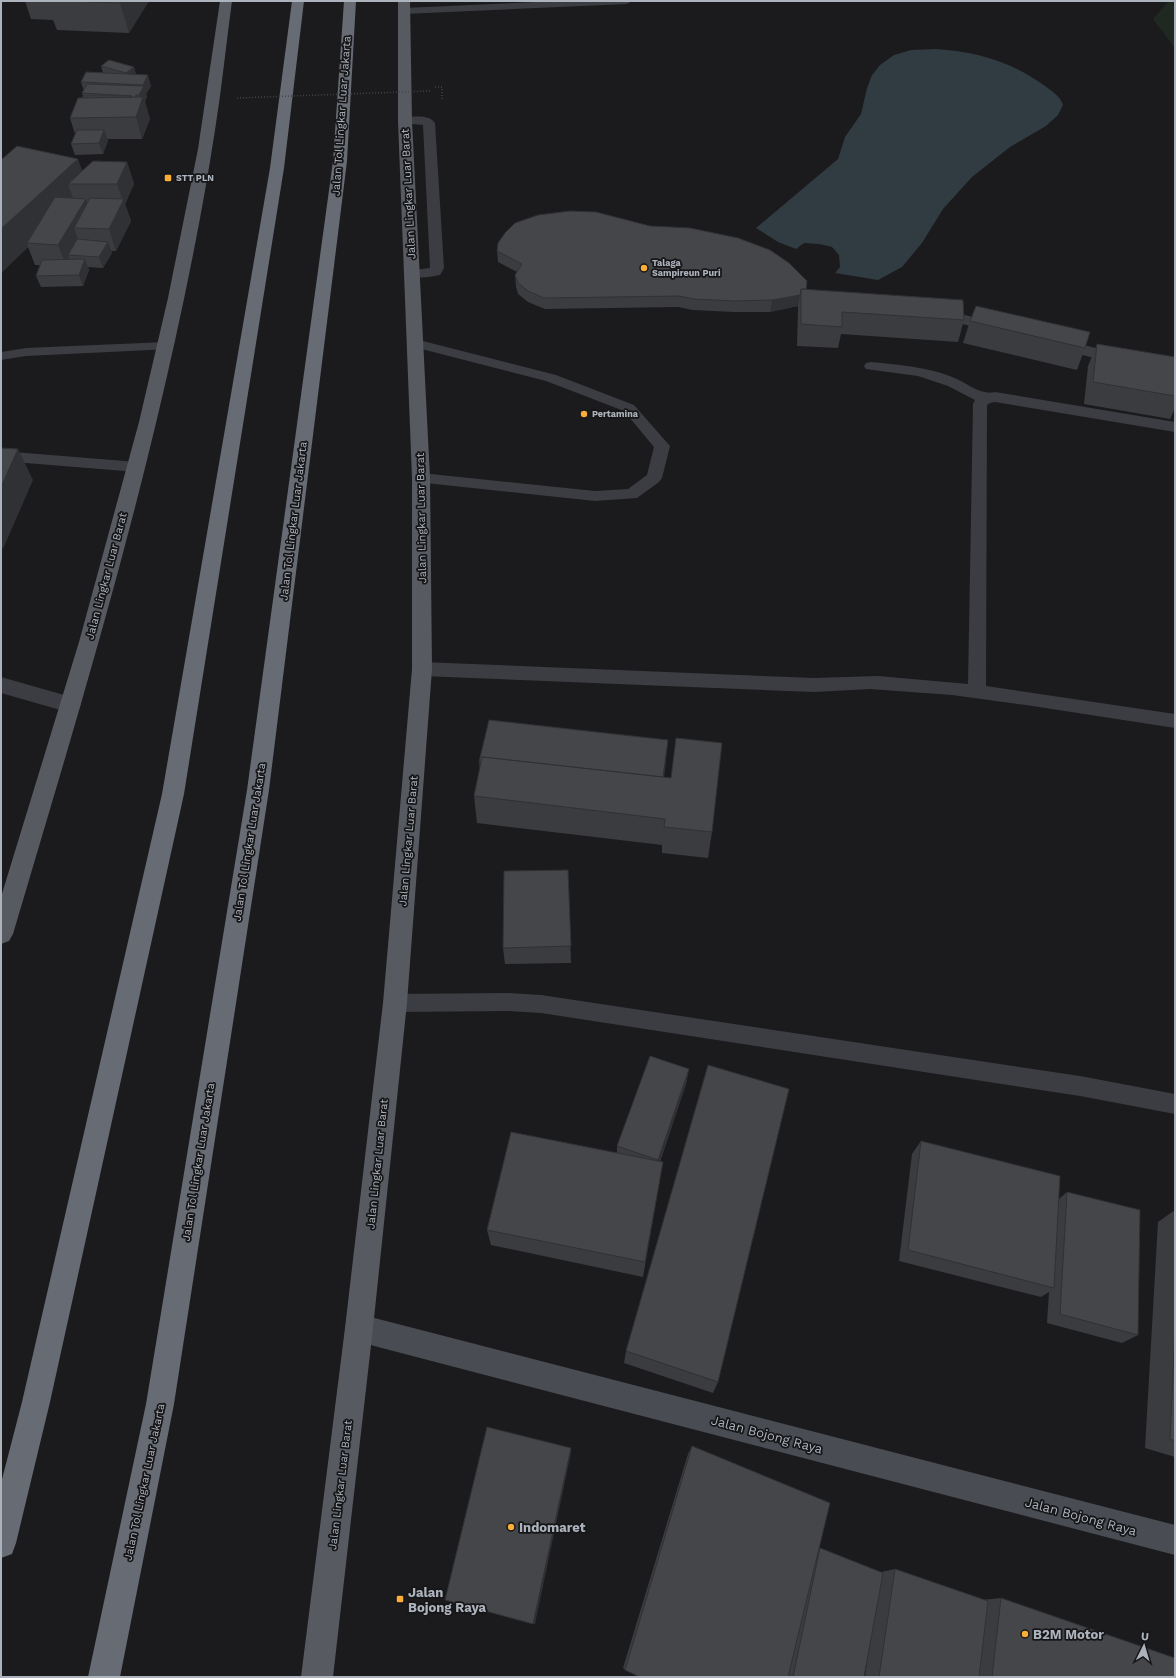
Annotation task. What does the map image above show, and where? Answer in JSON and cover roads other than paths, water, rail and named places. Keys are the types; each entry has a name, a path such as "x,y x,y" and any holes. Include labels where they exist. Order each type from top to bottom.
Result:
{"highway":[{"path":"1,1543 38,1394 173,794 277,168 298,1"},
{"name":"Jalan Tol Lingkar Luar Jakarta","path":"104,1677 160,1404 258,790 340,161 350,1"}],"main road":[{"name":"Jalan Lingkar Luar Barat","path":"1,934 71,705 137,467 166,346 205,148 226,1"},
{"name":"Jalan Lingkar Luar Barat","path":"317,1677 359,1328 395,1003 422,669 421,478 405,121 404,6"}],"street":[{"path":"918,308 1016,333"},
{"path":"1039,339 1175,373"},
{"path":"1,685 71,705"},
{"name":"Jalan Bojong Raya","path":"359,1328 1175,1540"}],"lane":[{"path":"404,6 627,1"},
{"path":"415,343 551,378 629,408 662,446 654,478 632,494 595,496 421,478"},
{"path":"1,356 26,352 166,346"},
{"path":"871,366 920,372 953,383 985,399"},
{"path":"977,692 980,404 985,399 995,397 1175,427"},
{"path":"1,456 137,467"},
{"path":"422,669 814,685 875,683 977,692 1175,721"},
{"path":"395,1003 509,1002 541,1004 1080,1086 1175,1104"}],"place":[{"name":"STT PLN","path":"168,178"},
{"name":"Talaga Sampireun Puri","path":"644,268"},
{"name":"Pertamina","path":"584,414"},
{"name":"Indomaret","path":"511,1527"},
{"name":"Jalan Bojong Raya","path":"400,1599"},
{"name":"B2M Motor","path":"1025,1634"}]}
